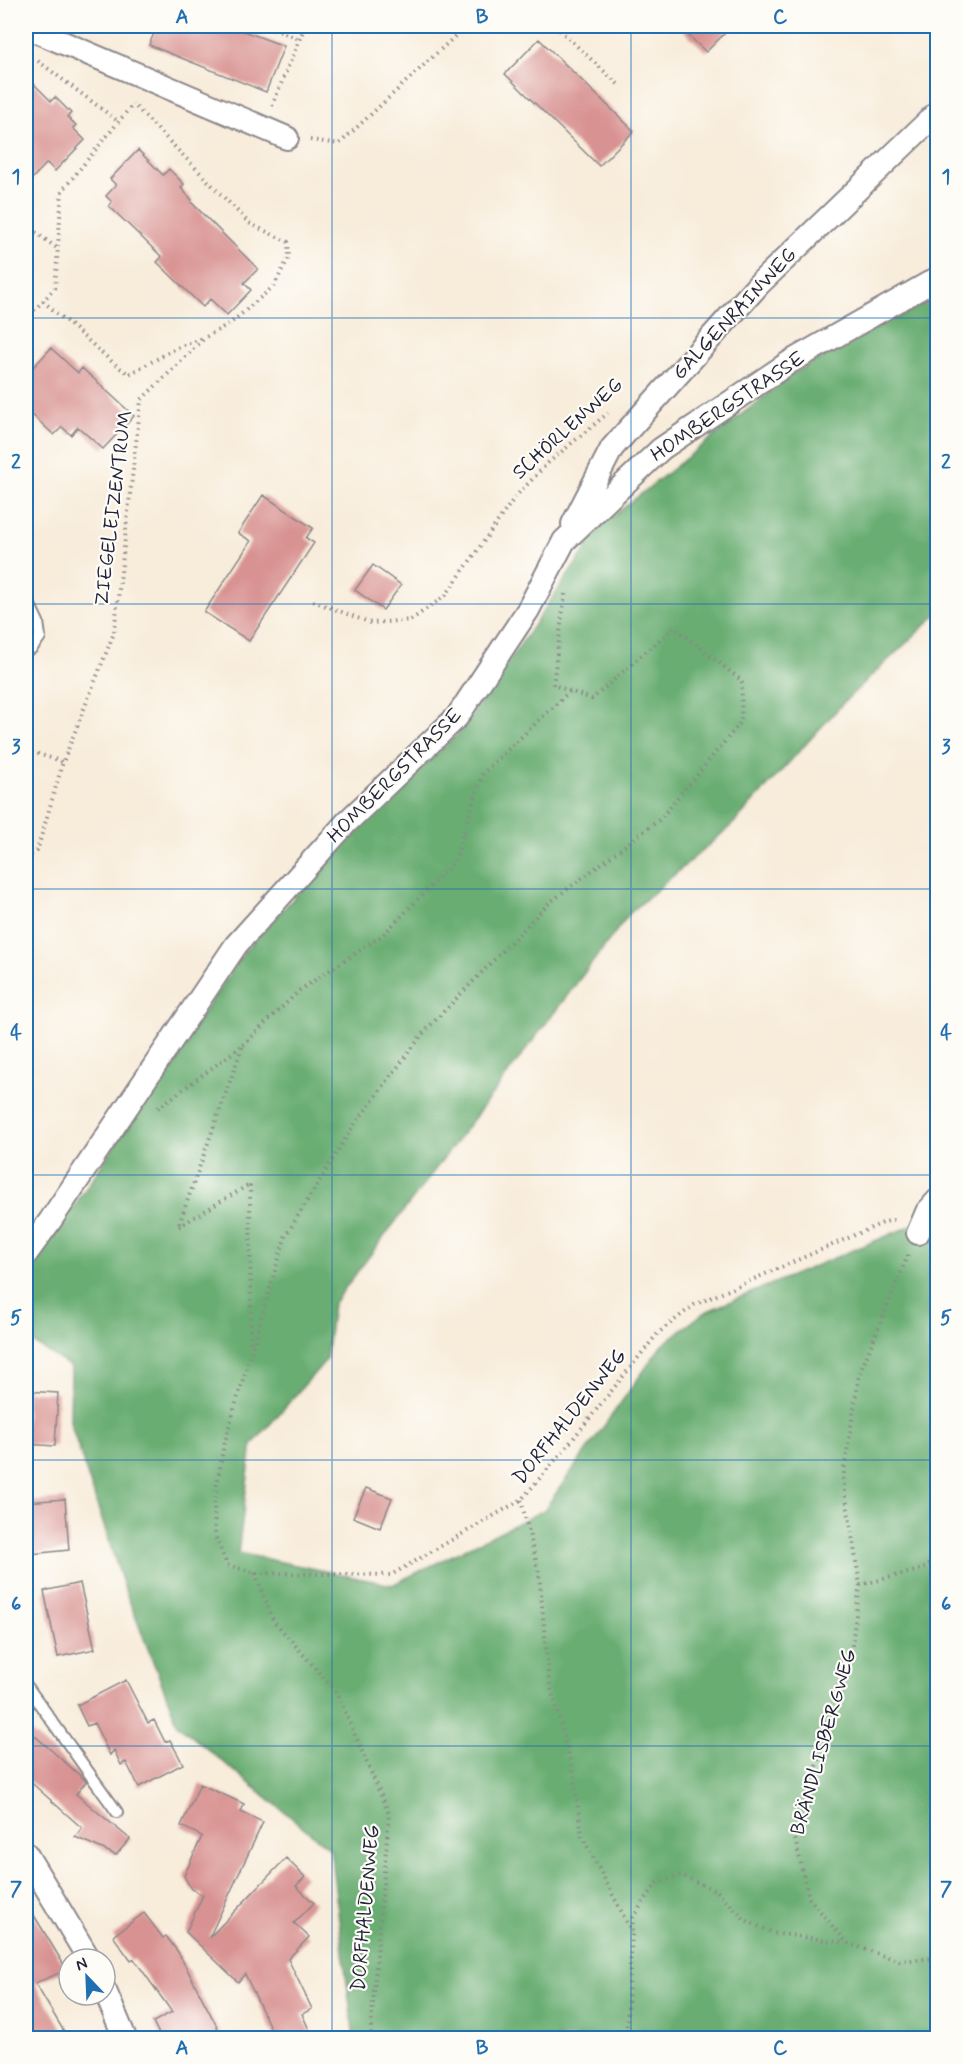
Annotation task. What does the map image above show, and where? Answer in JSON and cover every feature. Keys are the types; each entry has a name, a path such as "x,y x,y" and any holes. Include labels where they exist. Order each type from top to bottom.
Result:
{"street":[{"path":"26,27 264,126 287,138"},
{"name":"GALGENRAINWEG","path":"564,541 612,448 759,284 938,112"},
{"name":"HOMBERGSTRASSE","path":"26,1254 236,945 347,822 457,717 528,610 564,541 661,449 790,362 938,278"},
{"path":"26,1854 82,1947"},
{"path":"112,2007 125,2038"}],"lane":[{"path":"26,597 38,622 40,638 32,648 26,651"},
{"path":"26,1685 117,1812"}],"path":[{"path":"268,26 299,39"},
{"path":"264,126 305,26"},
{"path":"287,138 339,144 466,26"},
{"path":"555,26 619,85"},
{"path":"35,59 119,122"},
{"path":"26,319 55,288 62,191 153,81"},
{"name":"ZIEGELEIZENTRUM","path":"26,858 37,851 63,762 114,633 141,400 206,337 232,322 274,286 289,257 288,242 249,224 133,104"},
{"path":"26,225 58,249"},
{"path":"43,301 129,374 179,347 206,337"},
{"name":"SCHÖRLENWEG","path":"314,601 371,623 411,620 446,595 516,496 548,463 609,412"},
{"path":"255,1573 227,1565 215,1536 214,1502 224,1444 285,1237 352,1128 424,1032 549,903 659,820 741,722 742,681 674,627 592,699 553,685 565,592"},
{"path":"117,1122 159,1107 243,1045 300,990 383,935 454,862 483,773 570,691"},
{"path":"26,750 63,762"},
{"path":"243,1045 178,1227 250,1184 251,1353"},
{"name":"DORFHALDENWEG","path":"370,2038 389,1814 337,1693 273,1620 255,1573 391,1575 521,1500 658,1333 694,1305 885,1222 927,1215"},
{"name":"BRÄNDLISBERGWEG","path":"847,1943 809,1898 794,1835 850,1660 860,1585 843,1478 859,1375 892,1292 927,1215"},
{"path":"521,1500 539,1574 549,1681 573,1770 582,1836 632,1932"},
{"path":"860,1585 923,1569 938,1558"},
{"path":"626,2038 633,1917 657,1883 681,1875 717,1891 745,1920 773,1933 847,1943 899,1961 938,1959"}],"green space":[{"path":"937,291 937,614 845,701 733,824 629,914 333,1304 326,1360 252,1445 238,1553 392,1585 544,1510 662,1345 705,1312 937,1215 937,2038 354,2038 330,1849 178,1725 125,1590 70,1422 71,1367 26,1338 26,1278 244,952 358,828 461,731 603,524 794,373"}],"building":[{"path":"157,26 230,26 284,46 266,92 149,45"},
{"path":"679,26 732,26 706,52"},
{"path":"539,39 634,131 599,166 505,74"},
{"path":"26,76 51,101 55,97 71,113 67,117 76,125 73,128 85,140 55,171 47,163 26,185"},
{"path":"138,150 163,175 169,169 184,184 181,188 192,200 191,202 258,269 244,283 251,290 227,315 210,299 203,307 157,262 162,257 109,206 112,202 106,196 116,185 110,179"},
{"path":"51,348 78,373 82,368 134,416 103,449 78,427 71,435 62,427 54,435 26,409 26,375"},
{"path":"263,495 313,528 306,538 314,543 249,641 204,612 251,541 238,533"},
{"path":"373,565 401,585 383,610 355,590"},
{"path":"26,1391 58,1393 55,1446 26,1444"},
{"path":"366,1488 392,1498 380,1528 353,1517"},
{"path":"65,1499 69,1550 31,1554 26,1502"},
{"path":"80,1583 95,1649 58,1657 44,1591"},
{"path":"126,1680 148,1723 154,1720 165,1742 170,1740 183,1764 139,1787 126,1762 121,1765 114,1750 110,1755 94,1723 87,1726 77,1705"},
{"path":"26,1728 85,1780 86,1782 76,1794 130,1839 116,1855 75,1837 82,1828 26,1778"},
{"path":"200,1784 244,1804 241,1812 263,1822 209,1938 286,1858 305,1877 296,1886 314,1903 294,1923 309,1937 288,1959 312,2009 302,2014 313,2038 275,2038 245,1974 238,1982 186,1932 203,1895 191,1889 184,1876 202,1836 181,1826"},
{"path":"26,1902 57,1953 57,1974 35,1983 68,2038 26,2038"},
{"path":"144,1913 163,1938 166,1936 178,1952 223,2038 161,2038 153,2022 172,2012 134,1959 131,1961 113,1936"}]}
